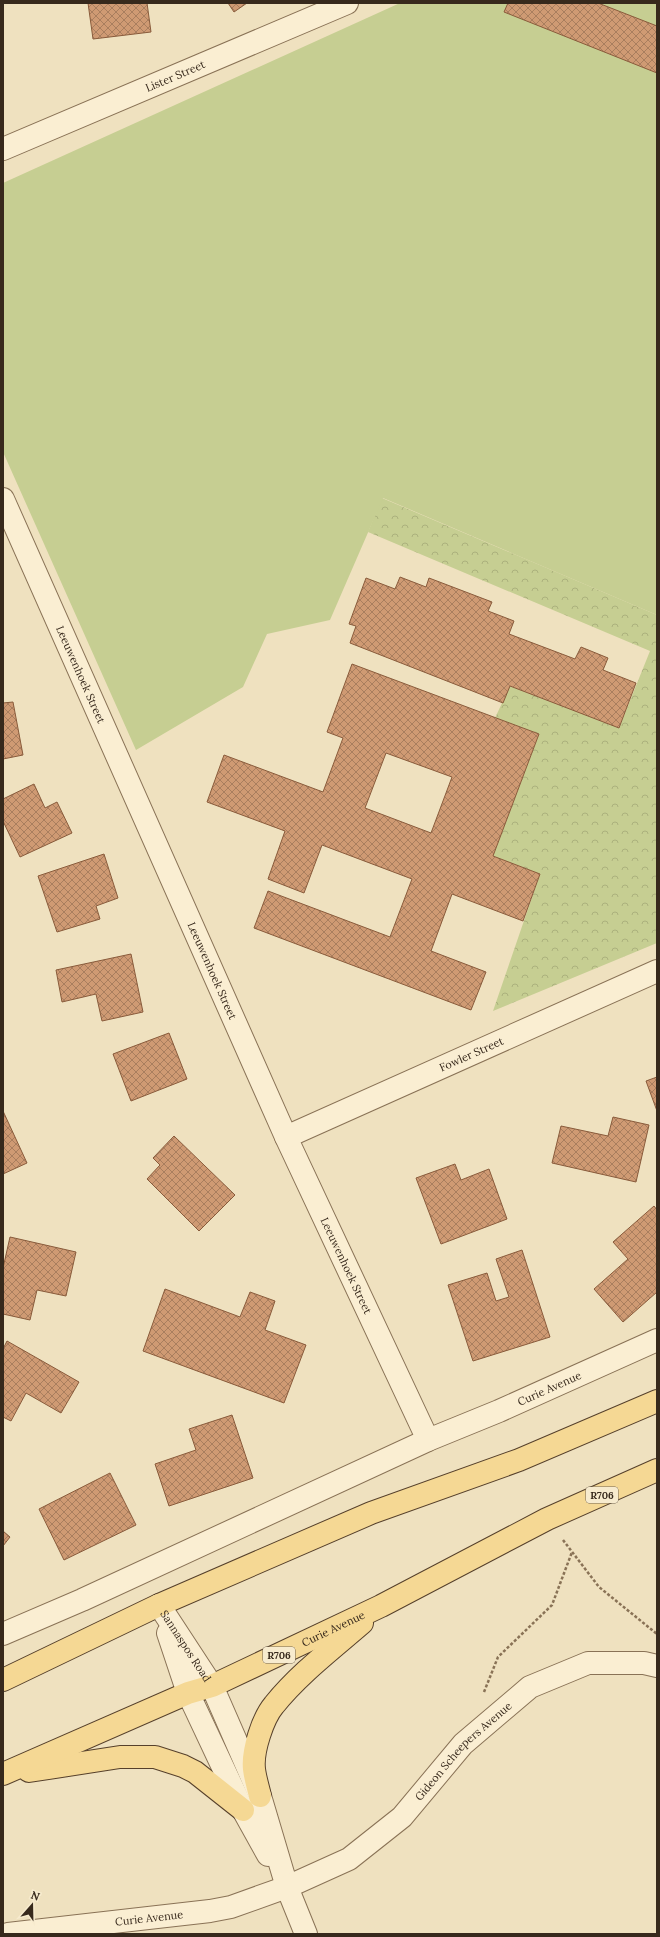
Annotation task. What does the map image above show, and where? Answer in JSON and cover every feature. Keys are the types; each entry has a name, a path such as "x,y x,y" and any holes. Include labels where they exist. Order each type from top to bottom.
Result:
{"main road":[{"path":"3,1680 159,1606 370,1513 519,1460 657,1401"},
{"name":"Curie Avenue","path":"3,1774 188,1693 212,1686 381,1606 547,1519 657,1470"},
{"path":"260,1796 254,1768 256,1748 264,1724 273,1706 296,1682 381,1606"},
{"path":"3,1774 120,1757 155,1757 183,1766 195,1772 243,1810"}],"street":[{"name":"Lister Street","path":"3,149 347,3"},
{"name":"Leeuwenhoek Street","path":"3,499 286,1137 428,1440"},
{"name":"Fowler Street","path":"286,1137 657,971"},
{"name":"Curie Avenue","path":"3,1634 82,1600 428,1440 500,1411 657,1340"},
{"name":"Sannaspos Road","path":"159,1606 212,1686 260,1796 287,1887 306,1934"},
{"name":"Sannaspos Road","path":"159,1606 188,1693 243,1810 287,1887"},
{"name":"Gideon Scheepers Avenue","path":"287,1887 349,1859 402,1817 463,1744 530,1687 588,1663 644,1663 657,1666"},
{"name":"Curie Avenue","path":"8,1934 210,1911 231,1907 287,1887"}],"path":[{"path":"547,1519 599,1587 657,1634"},
{"path":"483,1693 498,1657 552,1605 572,1552"}],"green space":[{"path":"400,3 657,3 657,615 383,498 330,620 267,634 243,687 136,750 3,452 3,183"},
{"path":"382,498 657,615 657,943 493,1011 540,874 493,856 539,734 495,718 510,686 619,728 650,651 368,532"}],"building":[{"path":"88,3 147,3 151,32 93,39"},
{"path":"228,3 247,3 234,12"},
{"path":"508,3 598,3 657,26 657,73 504,12"},
{"path":"400,577 426,587 429,578 492,602 488,611 514,621 509,634 575,659 581,647 608,658 603,670 636,683 619,728 510,686 503,703 350,643 356,626 349,624 366,578 395,589"},
{"path":"352,664 539,734 493,856 540,874 523,921 452,894 431,951 486,972 471,1010 254,928 268,891 390,937 412,879 322,845 304,893 268,879 285,831 207,802 224,755 323,792 343,738 327,732","holes":["386,753 452,777 431,833 365,808"]},
{"path":"13,702 23,755 3,759 3,703"},
{"path":"34,784 45,808 57,802 72,833 20,857 3,821 3,799"},
{"path":"104,854 118,898 96,906 100,919 57,932 38,876"},
{"path":"131,954 143,1012 102,1021 96,994 62,1002 56,970"},
{"path":"169,1033 187,1079 131,1101 113,1054"},
{"path":"657,1077 657,1111 646,1081"},
{"path":"3,1111 27,1163 3,1174"},
{"path":"613,1117 649,1125 636,1182 552,1163 561,1126 608,1136"},
{"path":"174,1136 235,1195 199,1231 147,1179 160,1165 153,1158"},
{"path":"455,1164 461,1180 489,1169 507,1219 441,1244 416,1178"},
{"path":"654,1206 657,1210 657,1292 623,1322 594,1289 628,1259 613,1242"},
{"path":"10,1237 76,1252 66,1296 37,1290 30,1320 3,1314 3,1268"},
{"path":"522,1250 550,1337 473,1361 448,1285 487,1273 496,1301 509,1297 496,1259"},
{"path":"165,1289 240,1317 250,1292 275,1301 265,1330 306,1345 284,1403 143,1351"},
{"path":"7,1341 79,1382 61,1413 26,1393 11,1421 3,1417 3,1349"},
{"path":"232,1415 253,1478 169,1506 155,1464 196,1450 189,1429"},
{"path":"110,1473 136,1525 64,1560 39,1509"},
{"path":"3,1531 10,1537 3,1546"}]}
